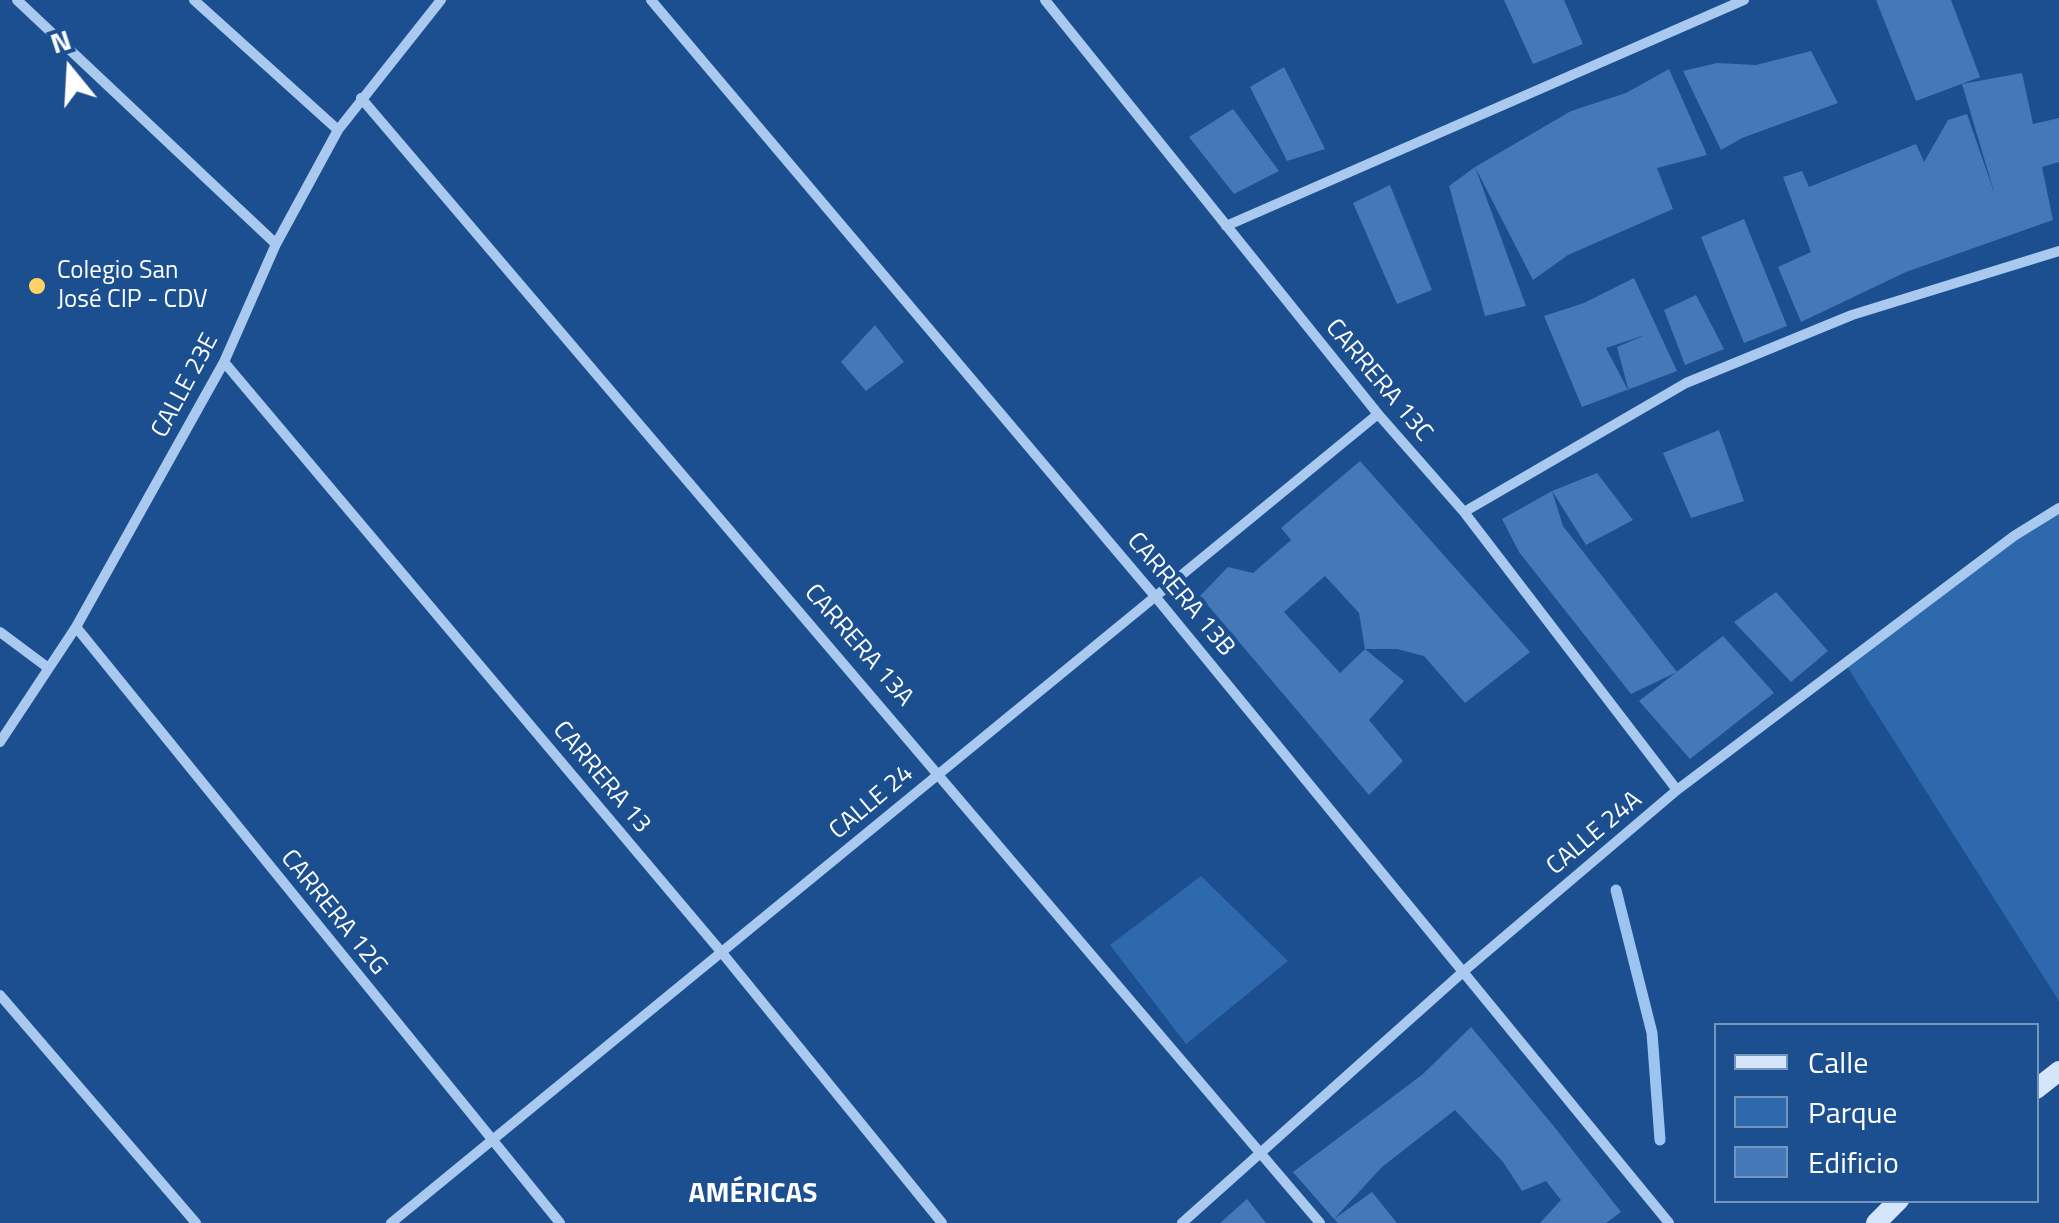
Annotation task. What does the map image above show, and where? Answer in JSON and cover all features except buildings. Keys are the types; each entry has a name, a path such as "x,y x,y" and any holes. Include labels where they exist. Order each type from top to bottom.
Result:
{"street":[{"path":"16,0 276,244"},
{"path":"194,0 338,130"},
{"name":"CALLE 23E","path":"0,742 76,627 224,362 276,244 338,130 441,0"},
{"name":"CARRERA 13B","path":"650,0 1154,594 1669,1223"},
{"name":"CARRERA 13C","path":"1045,0 1378,414 1464,512 1677,790"},
{"path":"1226,226 1744,0"},
{"name":"CARRERA 13A","path":"361,98 940,772 1320,1223"},
{"path":"1464,512 1686,384 1852,315 2059,251"},
{"name":"CARRERA 13","path":"224,362 723,954 942,1223"},
{"name":"CALLE 24","path":"392,1223 1378,414"},
{"name":"CALLE 24A","path":"1182,1223 1464,971 1677,790 2014,536 2059,508"},
{"name":"CARRERA 12G","path":"76,627 560,1223"},
{"path":"0,632 46,667"},
{"path":"0,995 196,1223"},
{"path":"1876,1223 1896,1203"}],"green space":[{"path":"2059,510 2059,1001 1846,665 2014,536"},
{"path":"1201,876 1288,961 1186,1044 1110,945"}],"waterway":[{"path":"1616,890 1652,1033 1660,1140"}],"place":[{"name":"Colegio San José CIP - CDV","path":"37,286"}],"district":[{"name":"AMÉRICAS","path":"753,1195"}]}
